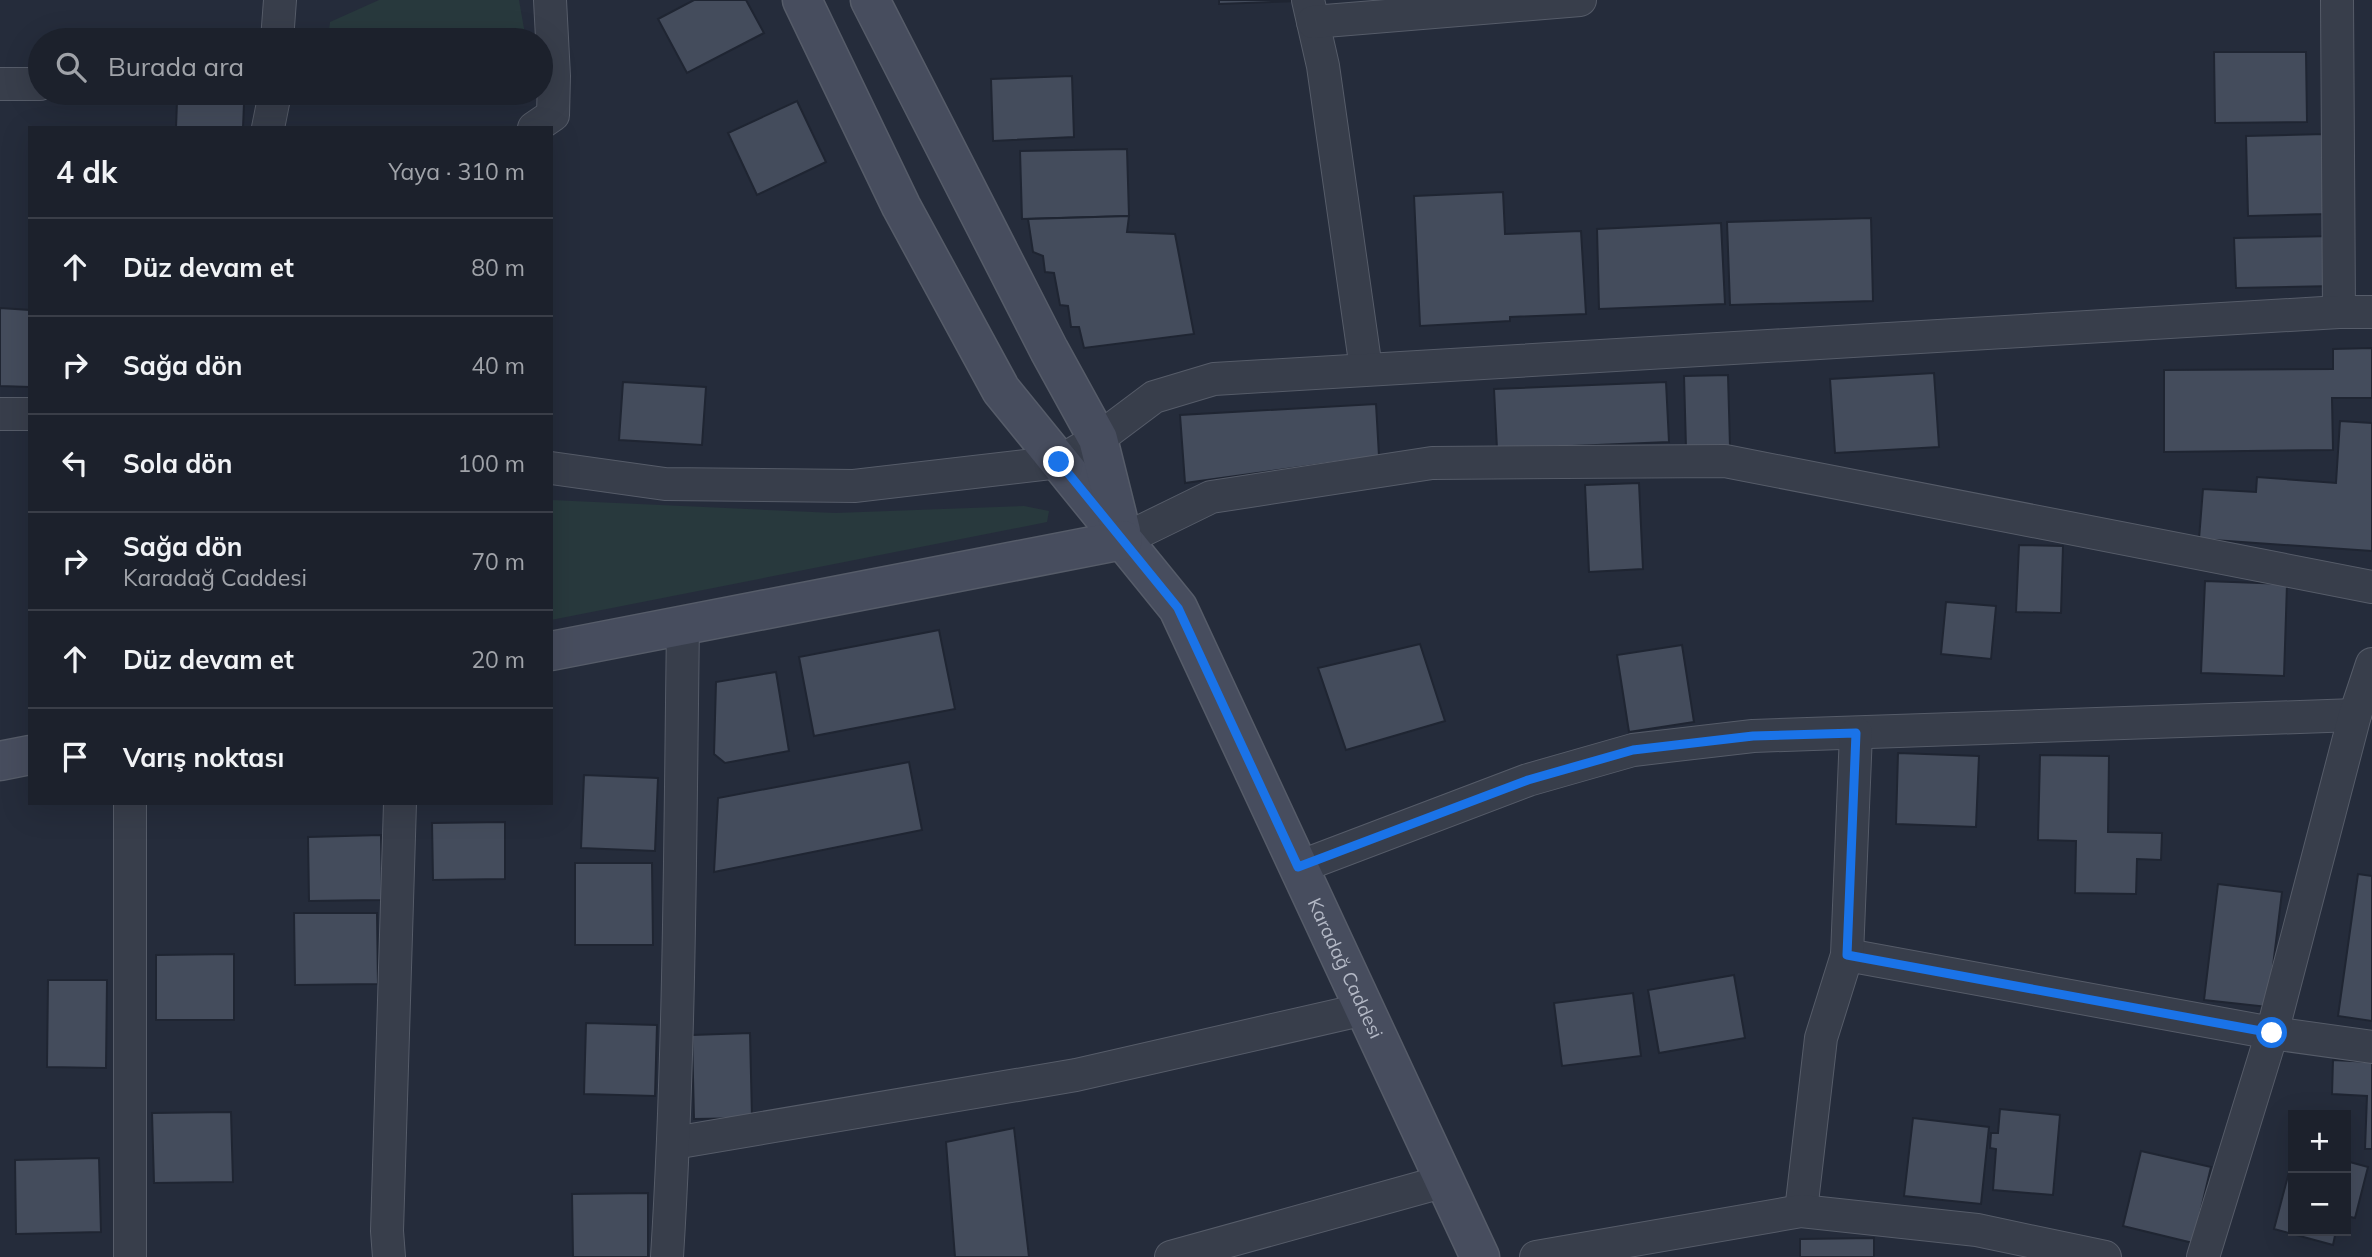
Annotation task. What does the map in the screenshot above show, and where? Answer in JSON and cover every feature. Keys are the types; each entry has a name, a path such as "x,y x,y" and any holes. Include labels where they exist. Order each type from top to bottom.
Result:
{"street":[{"path":"278,28 280,0"},
{"path":"550,0 551,28"},
{"name":"Karadağ Caddesi","path":"802,0 901,206 1001,390 1178,608 1480,1257"},
{"path":"870,0 1049,350 1098,439 1123,540"},
{"path":"1366,369 1323,66 1311,11 1580,0"},
{"path":"2337,0 2339,312"},
{"path":"537,126 553,115 553,57"},
{"path":"0,84 28,84"},
{"path":"268,126 273,105"},
{"path":"553,468 665,484 854,486 1059,462 1098,439 1154,397 1214,379 2372,312"},
{"path":"0,414 28,414"},
{"path":"553,652 1123,540 1211,497 1432,463 1725,461 2372,587"},
{"path":"667,1257 674,1143 683,626"},
{"path":"2203,1257 2272,1033 2355,715 2372,664"},
{"path":"1298,867 1528,780 1633,750 1753,736 2355,715"},
{"path":"1801,1212 1821,1038 1847,955 1856,733"},
{"path":"0,761 28,755"},
{"path":"130,805 130,1257"},
{"path":"389,1257 387,1231 400,805"},
{"path":"1847,955 2272,1033 2372,1046"},
{"path":"674,1143 1076,1075 1365,1009"},
{"path":"1171,1257 1445,1181"},
{"path":"1536,1257 1801,1212 1977,1230 2105,1257"}],"shaded area":[{"path":"379,0 519,0 524,28 329,28 330,22"},
{"path":"553,500 835,513 1024,506 1049,511 1047,522 553,620"}],"building":[{"path":"694,0 746,0 764,33 687,73 658,19"},
{"path":"1219,0 1297,0 1297,1 1219,4"},
{"path":"2214,52 2306,52 2307,122 2215,123"},
{"path":"1072,76 1074,137 993,141 991,79"},
{"path":"797,101 826,162 757,195 728,133"},
{"path":"177,105 244,105 243,126 176,126"},
{"path":"2325,134 2327,214 2248,216 2246,136"},
{"path":"1127,149 1129,216 1022,219 1020,151"},
{"path":"1503,192 1505,234 1581,231 1586,314 1510,317 1510,321 1420,326 1414,196"},
{"path":"1129,216 1127,232 1175,234 1194,334 1084,348 1079,327 1071,327 1068,306 1060,305 1054,273 1045,272 1043,256 1033,252 1028,219"},
{"path":"1871,218 1873,301 1730,305 1727,222"},
{"path":"1721,223 1725,304 1599,309 1597,229"},
{"path":"2334,236 2335,286 2236,288 2234,238"},
{"path":"0,308 28,310 28,387 0,386"},
{"path":"2372,348 2372,398 2332,398 2333,450 2164,452 2164,370 2333,369 2333,349"},
{"path":"1934,373 1939,447 1835,453 1830,379"},
{"path":"1728,375 1730,447 1686,448 1684,376"},
{"path":"623,382 706,387 702,445 619,440"},
{"path":"1666,382 1669,442 1497,449 1494,389"},
{"path":"1376,404 1379,456 1185,483 1180,415"},
{"path":"2340,421 2372,423 2372,551 2199,539 2203,489 2256,492 2257,477 2336,483"},
{"path":"1639,483 1643,569 1589,572 1585,485"},
{"path":"2019,545 2063,546 2061,613 2016,612"},
{"path":"2205,581 2287,584 2284,676 2201,673"},
{"path":"1946,602 1996,606 1991,659 1941,654"},
{"path":"939,630 955,709 814,736 799,657"},
{"path":"1420,644 1445,721 1346,750 1318,668"},
{"path":"1682,645 1694,722 1629,732 1617,655"},
{"path":"776,672 789,751 725,763 714,754 716,682"},
{"path":"1898,753 1979,756 1976,827 1896,824"},
{"path":"2040,755 2109,756 2108,832 2162,833 2161,860 2137,859 2136,894 2075,893 2076,841 2038,840"},
{"path":"909,762 922,830 714,872 718,798"},
{"path":"584,775 658,778 655,851 581,848"},
{"path":"505,822 505,879 433,880 432,823"},
{"path":"381,835 382,900 309,901 308,837"},
{"path":"575,863 652,863 653,945 575,945"},
{"path":"2358,874 2372,876 2372,1021 2338,1016"},
{"path":"2218,884 2282,892 2268,1007 2204,1000"},
{"path":"294,913 377,913 378,984 295,985"},
{"path":"234,954 234,1020 156,1020 156,955"},
{"path":"1734,975 1745,1038 1659,1053 1648,990"},
{"path":"48,980 107,980 106,1068 47,1067"},
{"path":"1633,993 1641,1056 1562,1066 1554,1003"},
{"path":"586,1023 657,1025 655,1096 584,1094"},
{"path":"750,1033 752,1118 694,1119 692,1035"},
{"path":"2333,1060 2372,1062 2372,1149 2365,1149 2367,1096 2332,1094"},
{"path":"2000,1109 2060,1115 2053,1195 1993,1190 1996,1149 1990,1148 1991,1133 1998,1133"},
{"path":"231,1112 233,1182 154,1183 152,1113"},
{"path":"1913,1118 1989,1127 1981,1204 1904,1196"},
{"path":"1014,1128 1029,1257 955,1257 946,1142"},
{"path":"2141,1151 2211,1167 2193,1243 2123,1226"},
{"path":"99,1158 101,1232 16,1234 15,1160"},
{"path":"2351,1162 2368,1167 2355,1218 2351,1217"},
{"path":"2288,1176 2288,1233 2274,1229"},
{"path":"648,1193 648,1257 573,1257 572,1194"},
{"path":"2300,1236 2335,1236 2333,1245"},
{"path":"1874,1238 1874,1257 1800,1257 1800,1239"}],"route":[{"path":"1059,462 1178,608 1298,867 1528,780 1633,750 1753,736 1856,733 1847,955 2272,1033"}]}
